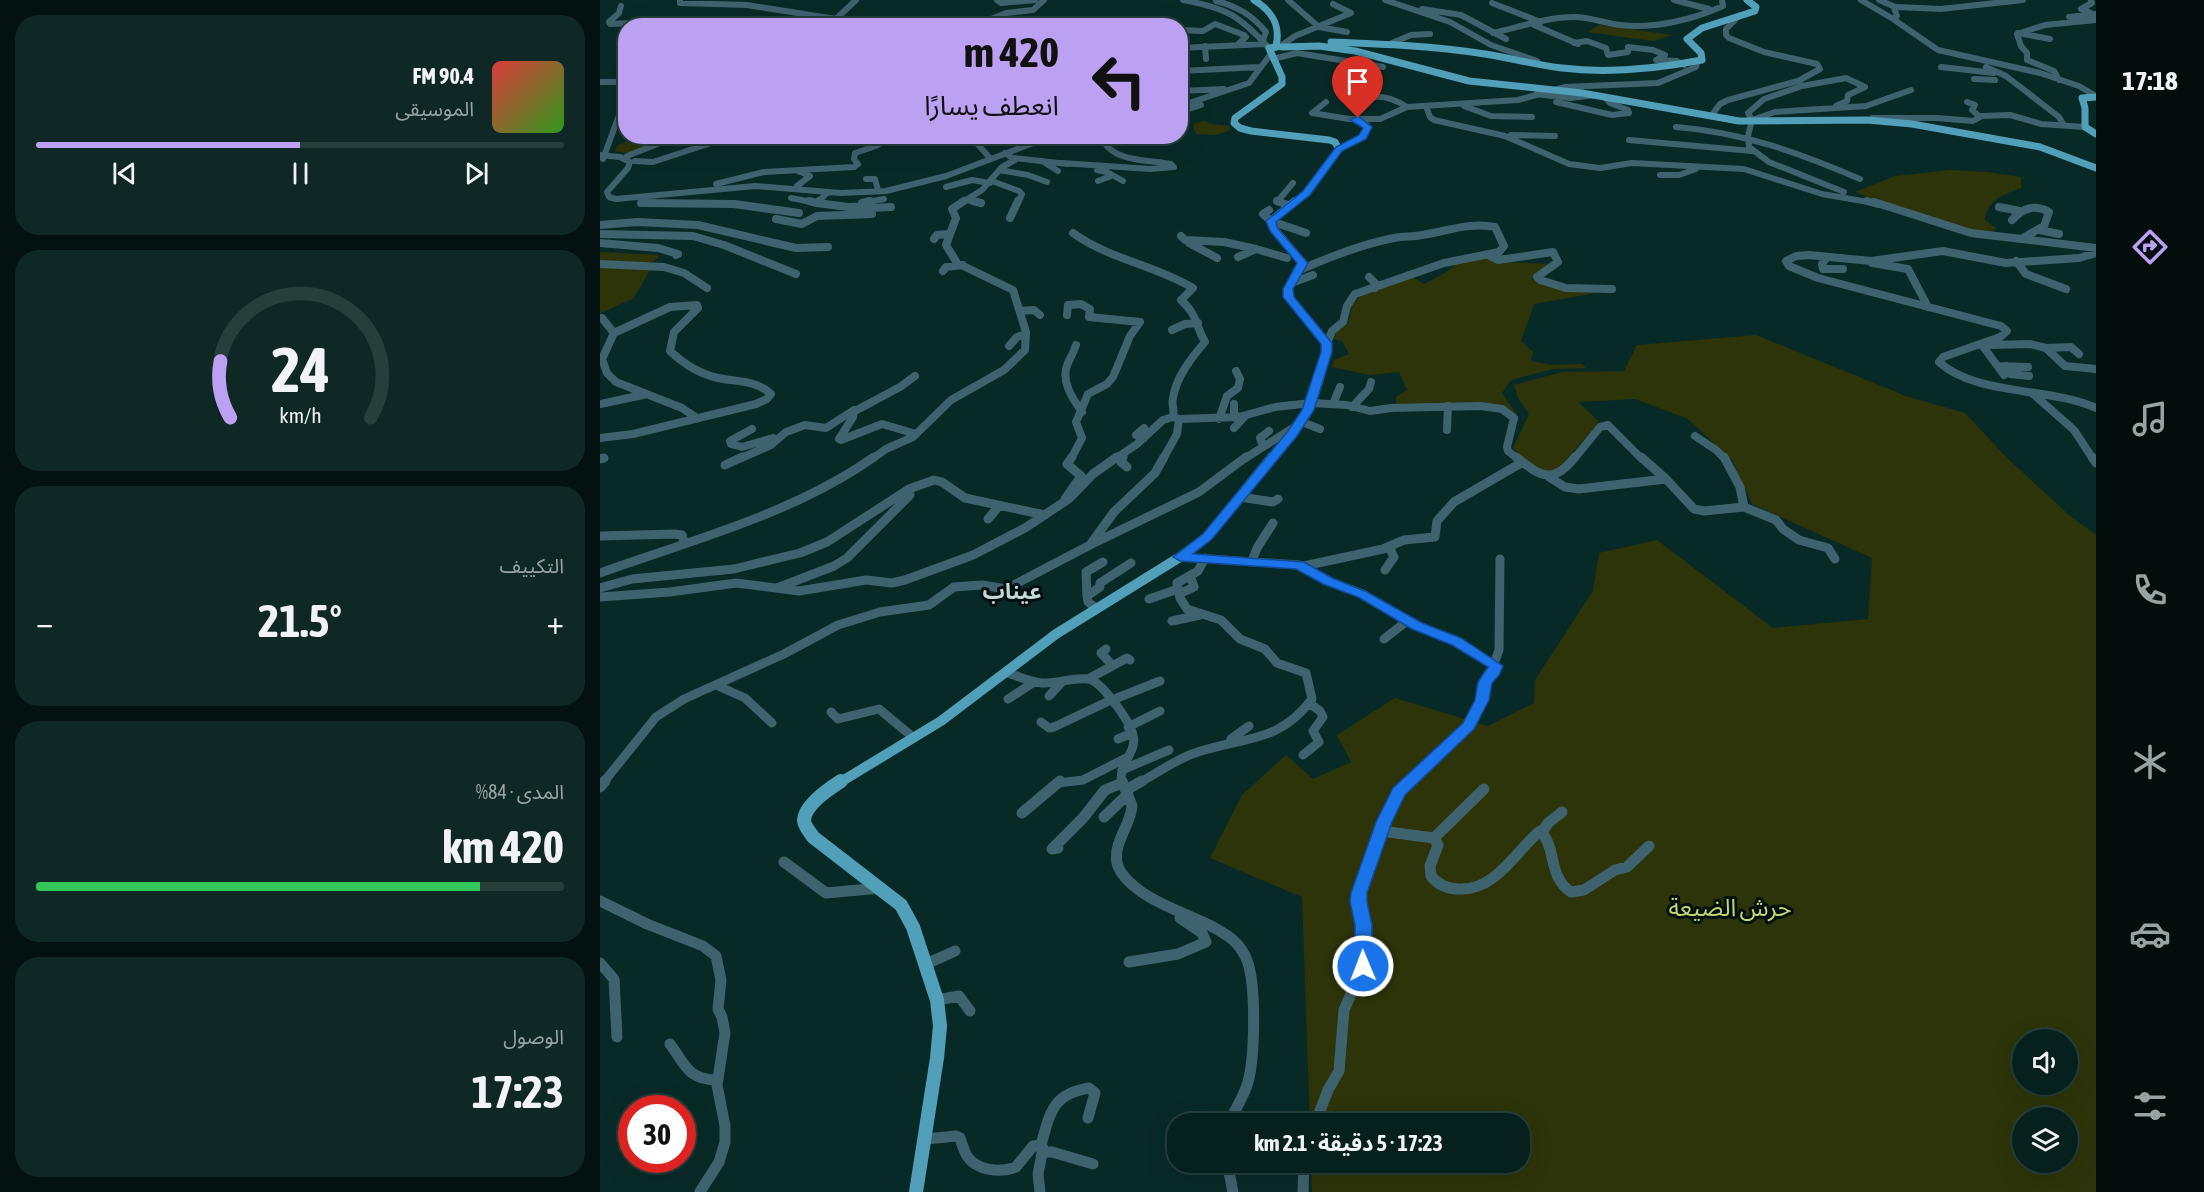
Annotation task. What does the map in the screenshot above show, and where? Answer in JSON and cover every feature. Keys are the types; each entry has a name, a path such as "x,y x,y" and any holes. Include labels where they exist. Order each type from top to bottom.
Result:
{"main road":[{"path":"916,1192 926,1139 940,1026 937,1000 909,917 894,897 813,837 807,830 804,818 807,810 835,785 914,738 1006,673 1056,634 1180,557 1207,537 1301,423 1311,403 1326,346 1324,339 1289,297 1288,289 1302,269 1302,260 1274,229 1270,216 1290,206 1306,193 1339,149 1335,142 1323,138 1251,131 1236,126 1233,121 1282,84 1274,48 1278,32 1266,7 1254,0"},
{"path":"1274,48 1312,42 1392,44 1486,54 1556,67 1612,71 1684,65 1701,60 1703,55 1689,41 1689,36 1716,23 1756,9 1747,0"},
{"path":"1274,48 1307,46 1337,48 1384,57 1458,79 1596,95 1751,121 1867,119 1912,124 2034,146 2096,168"},
{"path":"2095,94 2082,98 2085,108 2085,127 2096,134"}],"street":[{"path":"680,0 680,3 747,5 814,18"},
{"path":"839,18 856,0"},
{"path":"990,0 993,3 1018,4 1035,0"},
{"path":"993,18 1006,13 1033,10 1044,0"},
{"path":"1183,0 1233,12 1274,48"},
{"path":"1213,0 1238,7 1252,15 1266,32 1274,48"},
{"path":"1288,0 1319,27 1347,32"},
{"path":"1385,0 1450,22 1498,48 1556,67"},
{"path":"1674,0 1698,8 1717,9"},
{"path":"1493,33 1541,22 1579,17 1635,26 1681,19 1717,9 1723,6 1722,0"},
{"path":"1860,0 1893,19 1936,49 2031,71 2079,86 2095,94"},
{"path":"1879,0 1895,7 1941,9 2023,0"},
{"path":"2091,0 2092,3 2081,9 2095,16"},
{"path":"1492,3 1541,22"},
{"path":"1188,103 1252,81 1263,58 1274,48 1295,36 1351,13 1333,4"},
{"path":"618,24 609,24 609,22 619,13 621,6"},
{"path":"1893,19 1898,15 1895,7"},
{"path":"1404,8 1457,14 1506,39"},
{"path":"1658,18 1681,16 1698,8"},
{"path":"1739,16 1726,29 1726,35 1734,41 1770,54 1812,62 1821,68 1800,83 1753,106 1748,113 1751,128 1746,135"},
{"path":"2018,33 2025,29 2095,16"},
{"path":"1188,30 1203,31 1213,25 1220,25 1244,35 1246,37 1236,45 1235,57"},
{"path":"1534,25 1540,30 1591,48"},
{"path":"1521,27 1532,32"},
{"path":"2018,33 2050,39"},
{"path":"2018,33 2026,58 2054,71 2059,80"},
{"path":"1392,44 1411,35 1430,34"},
{"path":"1574,43 1594,43 1606,48 1608,54 1628,52 1628,47 1648,49 1665,55 1656,60 1677,61 1684,65"},
{"path":"1188,47 1236,45 1274,48 1383,67"},
{"path":"1205,46 1206,59"},
{"path":"2026,55 2037,53"},
{"path":"1973,57 1977,63 1996,77 2059,117 2063,124"},
{"path":"1326,102 1312,113 1355,119 1385,118 1407,107 1512,101 1551,89 1658,83 1696,67 1697,62"},
{"path":"2013,62 2031,71"},
{"path":"1190,70 1260,67"},
{"path":"1941,67 1996,77"},
{"path":"1974,79 1996,77"},
{"path":"1711,116 1720,104 1728,100 1800,83 1816,85 1816,82 1846,78 1865,87 1848,95 1847,101 1830,108"},
{"path":"600,82 618,82"},
{"path":"1188,91 1232,89"},
{"path":"1751,121 1771,112 1858,107 1911,90"},
{"path":"1188,109 1229,94 1223,92"},
{"path":"1535,94 1570,98 1596,95"},
{"path":"1360,102 1368,97 1379,96 1407,107"},
{"path":"1556,102 1612,115 1629,113 1628,110 1610,103 1605,97"},
{"path":"1967,102 1975,105 1972,110 1980,117"},
{"path":"1456,104 1491,116 1532,117"},
{"path":"1426,106 1430,117 1434,120 1520,142 1564,162 1605,168 1632,163 1703,166 1757,172 1822,194 1838,195 1878,204"},
{"path":"1323,115 1323,111 1333,107"},
{"path":"1858,107 1867,119 1936,118 1978,121 1980,117 2010,115 2041,124 2085,127"},
{"path":"1339,149 1360,139 1366,131 1366,124 1355,119"},
{"path":"603,156 618,122"},
{"path":"1676,127 1746,135 1791,150 1860,180"},
{"path":"1482,131 1520,136 1555,136"},
{"path":"1746,135 1752,151"},
{"path":"1629,140 1698,145 1730,151 1752,151 1786,169 1834,188 1971,233 2092,245"},
{"path":"603,156 627,156 658,144"},
{"path":"627,156 634,162 653,162 708,144"},
{"path":"699,190 754,174 856,166 858,164 854,159 855,153 879,144"},
{"path":"977,144 991,159"},
{"path":"627,200 763,188 793,191 871,192 902,188 946,176 1030,144"},
{"path":"1062,163 1150,169 1174,167 1171,164 1114,153 1106,144"},
{"path":"1005,153 1014,158 1062,163 1104,171 1123,181"},
{"path":"603,156 629,161 629,166 622,176 608,190 607,195 612,198 651,203 734,204 799,213"},
{"path":"600,573 770,513 853,472 886,449 916,434 951,400 984,383 1017,359 1026,347 1026,334 1013,290 959,264 946,246 952,210 991,182 999,170 1014,161 1014,158"},
{"path":"1040,160 1058,171"},
{"path":"634,162 611,190 611,194 615,197 627,198 747,185 793,191 842,192 902,188"},
{"path":"1660,175 1678,175 1703,166"},
{"path":"793,170 810,176 793,191"},
{"path":"999,170 1028,175 1047,182"},
{"path":"1098,181 1111,176"},
{"path":"1834,188 1851,176"},
{"path":"866,179 875,179 878,190"},
{"path":"946,187 972,180 991,182 1019,191 1022,194 1010,218"},
{"path":"1290,206 1274,201 1293,183"},
{"path":"793,191 819,205 850,207 863,205 869,212"},
{"path":"819,205 828,192"},
{"path":"850,207 884,200"},
{"path":"966,200 981,203"},
{"path":"1999,207 2018,216 2040,206 2049,214 2047,223 2039,230 2021,238"},
{"path":"776,219 802,224 817,216 831,219 891,207"},
{"path":"853,219 869,212"},
{"path":"1270,216 1306,233"},
{"path":"600,225 637,222 698,225 796,248 828,247"},
{"path":"1302,269 1341,252 1394,238 1463,225 1485,224 1497,230 1504,246 1499,252 1448,262 1352,296 1344,320 1332,331 1326,346"},
{"path":"2039,230 2059,234"},
{"path":"1073,233 1097,250 1144,265 1191,287 1191,290 1181,300 1194,312 1199,332 1205,342 1190,360 1172,399 1177,434 1155,473 1114,512 1090,545"},
{"path":"600,234 691,236 724,245 796,274"},
{"path":"934,239 937,235 948,234"},
{"path":"682,242 691,236"},
{"path":"1183,238 1200,243 1234,243 1287,260 1291,247"},
{"path":"600,243 658,248 678,254 676,255"},
{"path":"1200,243 1217,258"},
{"path":"1238,257 1256,249"},
{"path":"1874,263 1943,251 1964,253 2001,262 2075,258 2096,253"},
{"path":"1488,255 1498,260 1553,252 1558,262 1537,278 1540,280 1566,288 1612,289"},
{"path":"1928,307 1908,269 1809,255 1788,259 1787,264 1818,278 2006,329 2005,334 2000,337 1943,357 1941,365 1968,377 2032,393 2061,396 2096,408"},
{"path":"1827,257 1822,264 1823,269 1843,269"},
{"path":"2016,261 2023,272 2030,276 2066,289"},
{"path":"1874,263 1888,264"},
{"path":"600,264 645,265 673,269 685,273 707,288"},
{"path":"941,269 959,264 982,271"},
{"path":"1291,283 1313,275"},
{"path":"1370,277 1377,285 1376,288"},
{"path":"600,438 633,434 697,418 761,402 771,394 765,388 752,384 715,378 693,370 670,351 671,336 698,306 689,304 669,307 614,333 601,359 606,373 612,379 643,395 682,408 697,418"},
{"path":"1065,501 1068,492 1081,476 1067,464 1082,438 1082,433 1076,425 1089,392 1105,386 1112,378 1124,355 1129,337 1140,322 1095,321 1089,317 1090,309 1081,304 1068,305 1067,315"},
{"path":"1020,311 1034,310 1040,315"},
{"path":"602,318 614,333"},
{"path":"1172,330 1185,324 1198,323"},
{"path":"1009,346 1017,337 1026,334"},
{"path":"1980,345 2022,343 2046,348 2071,347 2079,354"},
{"path":"1076,345 1074,354 1067,364 1066,385 1071,391 1071,399 1082,412"},
{"path":"1980,345 2010,374 2028,371"},
{"path":"2046,348 2065,366 2095,367"},
{"path":"1220,419 1227,396 1238,388 1240,379 1236,371"},
{"path":"752,429 731,439 731,444 738,447 781,435 805,425 826,428 851,410 855,411 900,387 915,376"},
{"path":"1352,407 1369,389 1371,382"},
{"path":"1330,405 1340,387"},
{"path":"2032,393 2076,432 2096,463"},
{"path":"600,404 643,395"},
{"path":"1272,401 1283,406"},
{"path":"600,597 670,592 742,582 774,589 810,590 866,580 892,583 905,580 979,552 1045,515 1065,501 1093,474 1124,454 1144,433 1163,420 1242,417 1283,406 1311,403 1370,411 1448,406 1493,407 1508,412 1514,418 1515,424 1506,448 1521,463 1565,487 1579,489 1666,479"},
{"path":"1234,404 1233,414 1242,417"},
{"path":"1447,430 1448,406"},
{"path":"855,411 839,439 882,424 916,434"},
{"path":"1234,428 1242,417"},
{"path":"600,787 662,712 684,699 789,652 838,625 880,612 929,605 954,587 982,585 1006,589 1198,492 1263,446 1301,423 1320,429"},
{"path":"1549,477 1562,472 1605,424 1612,427 1626,445 1666,479 1683,499 1698,511 1744,507 1776,520 1783,529 1802,542 1824,546 1835,559"},
{"path":"1263,446 1260,438 1269,431"},
{"path":"724,465 771,445 781,435"},
{"path":"1695,436 1719,453 1739,484 1745,499 1744,507"},
{"path":"738,447 748,442"},
{"path":"1124,454 1121,462 1127,467"},
{"path":"1304,567 1389,547 1404,540 1435,537 1436,521 1462,496 1479,489 1521,463"},
{"path":"600,588 620,580 695,574 800,553 845,532 904,493 931,480 940,482 960,496 1045,515"},
{"path":"774,589 834,566 847,558 905,499 931,480"},
{"path":"1240,497 1274,502 1278,500"},
{"path":"988,519 999,506"},
{"path":"1252,561 1257,548 1273,523"},
{"path":"600,536 675,534 682,535 684,542"},
{"path":"1385,570 1394,557 1389,547"},
{"path":"1344,567 1357,555"},
{"path":"1180,557 1293,563 1328,581 1363,594 1407,621 1452,639 1494,664"},
{"path":"1058,848 1052,849 1083,818 1105,790 1125,789 1191,754 1230,743 1264,737 1279,731 1298,717 1309,704 1312,693 1306,673 1277,663 1265,650 1240,639 1225,622 1187,609 1182,603 1177,584 1191,578 1203,564 1205,558"},
{"path":"1319,1113 1328,1090 1339,1071 1344,1010 1363,966 1364,925 1358,902 1359,893 1381,831 1398,792 1469,726 1482,700 1485,682 1496,669 1494,664 1499,650 1500,560"},
{"path":"1096,608 1088,602 1086,572 1104,562"},
{"path":"1087,596 1100,587 1101,583 1131,563"},
{"path":"1149,598 1178,592"},
{"path":"1172,621 1205,615"},
{"path":"1384,639 1407,621"},
{"path":"1106,650 1101,653 1112,665"},
{"path":"1088,679 1126,658 1130,660"},
{"path":"1006,673 1034,681 1088,679 1097,682 1112,700 1130,730 1134,742 1122,770 1125,789 1133,803 1119,845 1117,855 1119,868 1130,882 1202,933 1206,942 1197,948 1170,958 1129,962"},
{"path":"1008,699 1034,681"},
{"path":"1049,696 1062,681"},
{"path":"1041,722 1049,728 1054,727 1160,681"},
{"path":"716,685 745,698 772,723"},
{"path":"1303,755 1319,742 1313,731 1323,717 1320,711 1309,704"},
{"path":"831,712 838,719 879,709 914,738"},
{"path":"1119,739 1160,711"},
{"path":"1230,743 1249,726"},
{"path":"1122,770 1169,750"},
{"path":"1022,813 1060,782 1083,780 1128,757"},
{"path":"1104,817 1125,789"},
{"path":"1434,838 1484,789"},
{"path":"1434,838 1438,845 1430,866 1431,876 1440,885 1451,888 1466,889 1481,886 1492,879 1562,812"},
{"path":"1381,831 1434,838"},
{"path":"1543,831 1547,837 1550,860 1564,887 1571,892 1580,892 1614,871 1628,867 1648,846"},
{"path":"784,862 826,893 881,888"},
{"path":"600,901 647,924 703,946 716,956 721,980 718,1010 725,1018 726,1029 716,1080 726,1140 716,1167 700,1192"},
{"path":"1166,908 1228,935 1242,950 1251,968 1253,995 1250,1069 1248,1083 1235,1113"},
{"path":"926,964 955,951"},
{"path":"600,963 614,979 617,1037"},
{"path":"937,1000 959,996 970,1011"},
{"path":"670,1044 678,1053 687,1072 694,1077 716,1080"},
{"path":"1040,1192 1038,1174 1041,1148 1058,1099 1074,1089 1089,1088 1095,1094 1088,1118"},
{"path":"926,1139 956,1136 960,1138 966,1154 974,1163 980,1167 1000,1170 1016,1167 1033,1146 1093,1164"},
{"path":"1229,1173 1233,1192"},
{"path":"1303,1192 1304,1173"}],"green space":[{"path":"1600,25 1673,35 1653,41 1587,32"},
{"path":"1205,121 1210,124 1230,126 1229,131 1215,135 1196,134 1193,127 1195,123"},
{"path":"655,144 630,153 614,151 618,145"},
{"path":"1950,170 2021,177 2021,188 1997,199 1989,207 1985,220 1996,228 1991,234 1922,216 1855,192 1895,176"},
{"path":"600,252 660,255 653,262 600,265"},
{"path":"1485,256 1499,262 1552,264 1531,279 1559,289 1613,290 1534,304 1521,341 1533,352 1531,361 1552,365 1582,364 1586,368 1553,369 1511,380 1502,393 1517,415 1504,407 1396,405 1396,397 1407,390 1399,372 1369,375 1332,367 1334,360 1349,354 1342,341 1334,339 1337,331 1348,324 1352,306 1361,295 1413,277 1424,284 1458,263"},
{"path":"600,267 651,268 634,298 601,313 600,316"},
{"name":"حرش الضيعة","path":"1756,335 1906,396 1965,413 2008,459 2069,515 2096,535 2096,1192 1312,1192 1311,1173 1530,1173 1530,1113 1310,1113 1302,897 1210,858 1242,795 1286,755 1313,779 1351,762 1337,735 1395,698 1488,726 1534,703 1535,680 1593,591 1599,553 1657,540 1773,628 1868,619 1872,558 1752,504 1732,460 1688,419 1635,399 1578,402 1599,422 1555,473 1546,475 1513,448 1529,414 1518,398 1514,385 1562,372 1624,371 1637,345"}],"district":[{"name":"عيناب","path":"1012,591"}],"route":[{"path":"1358,118 1355,120 1363,122 1368,127 1362,137 1339,149 1306,193 1271,221 1274,229 1303,263 1302,269 1288,289 1289,297 1326,343 1326,352 1308,410 1293,433 1207,537 1180,557 1299,565 1328,581 1363,594 1407,621 1456,642 1496,666 1492,675 1485,682 1482,700 1469,726 1398,792 1384,822 1359,893 1358,902 1364,925 1363,966"}]}
